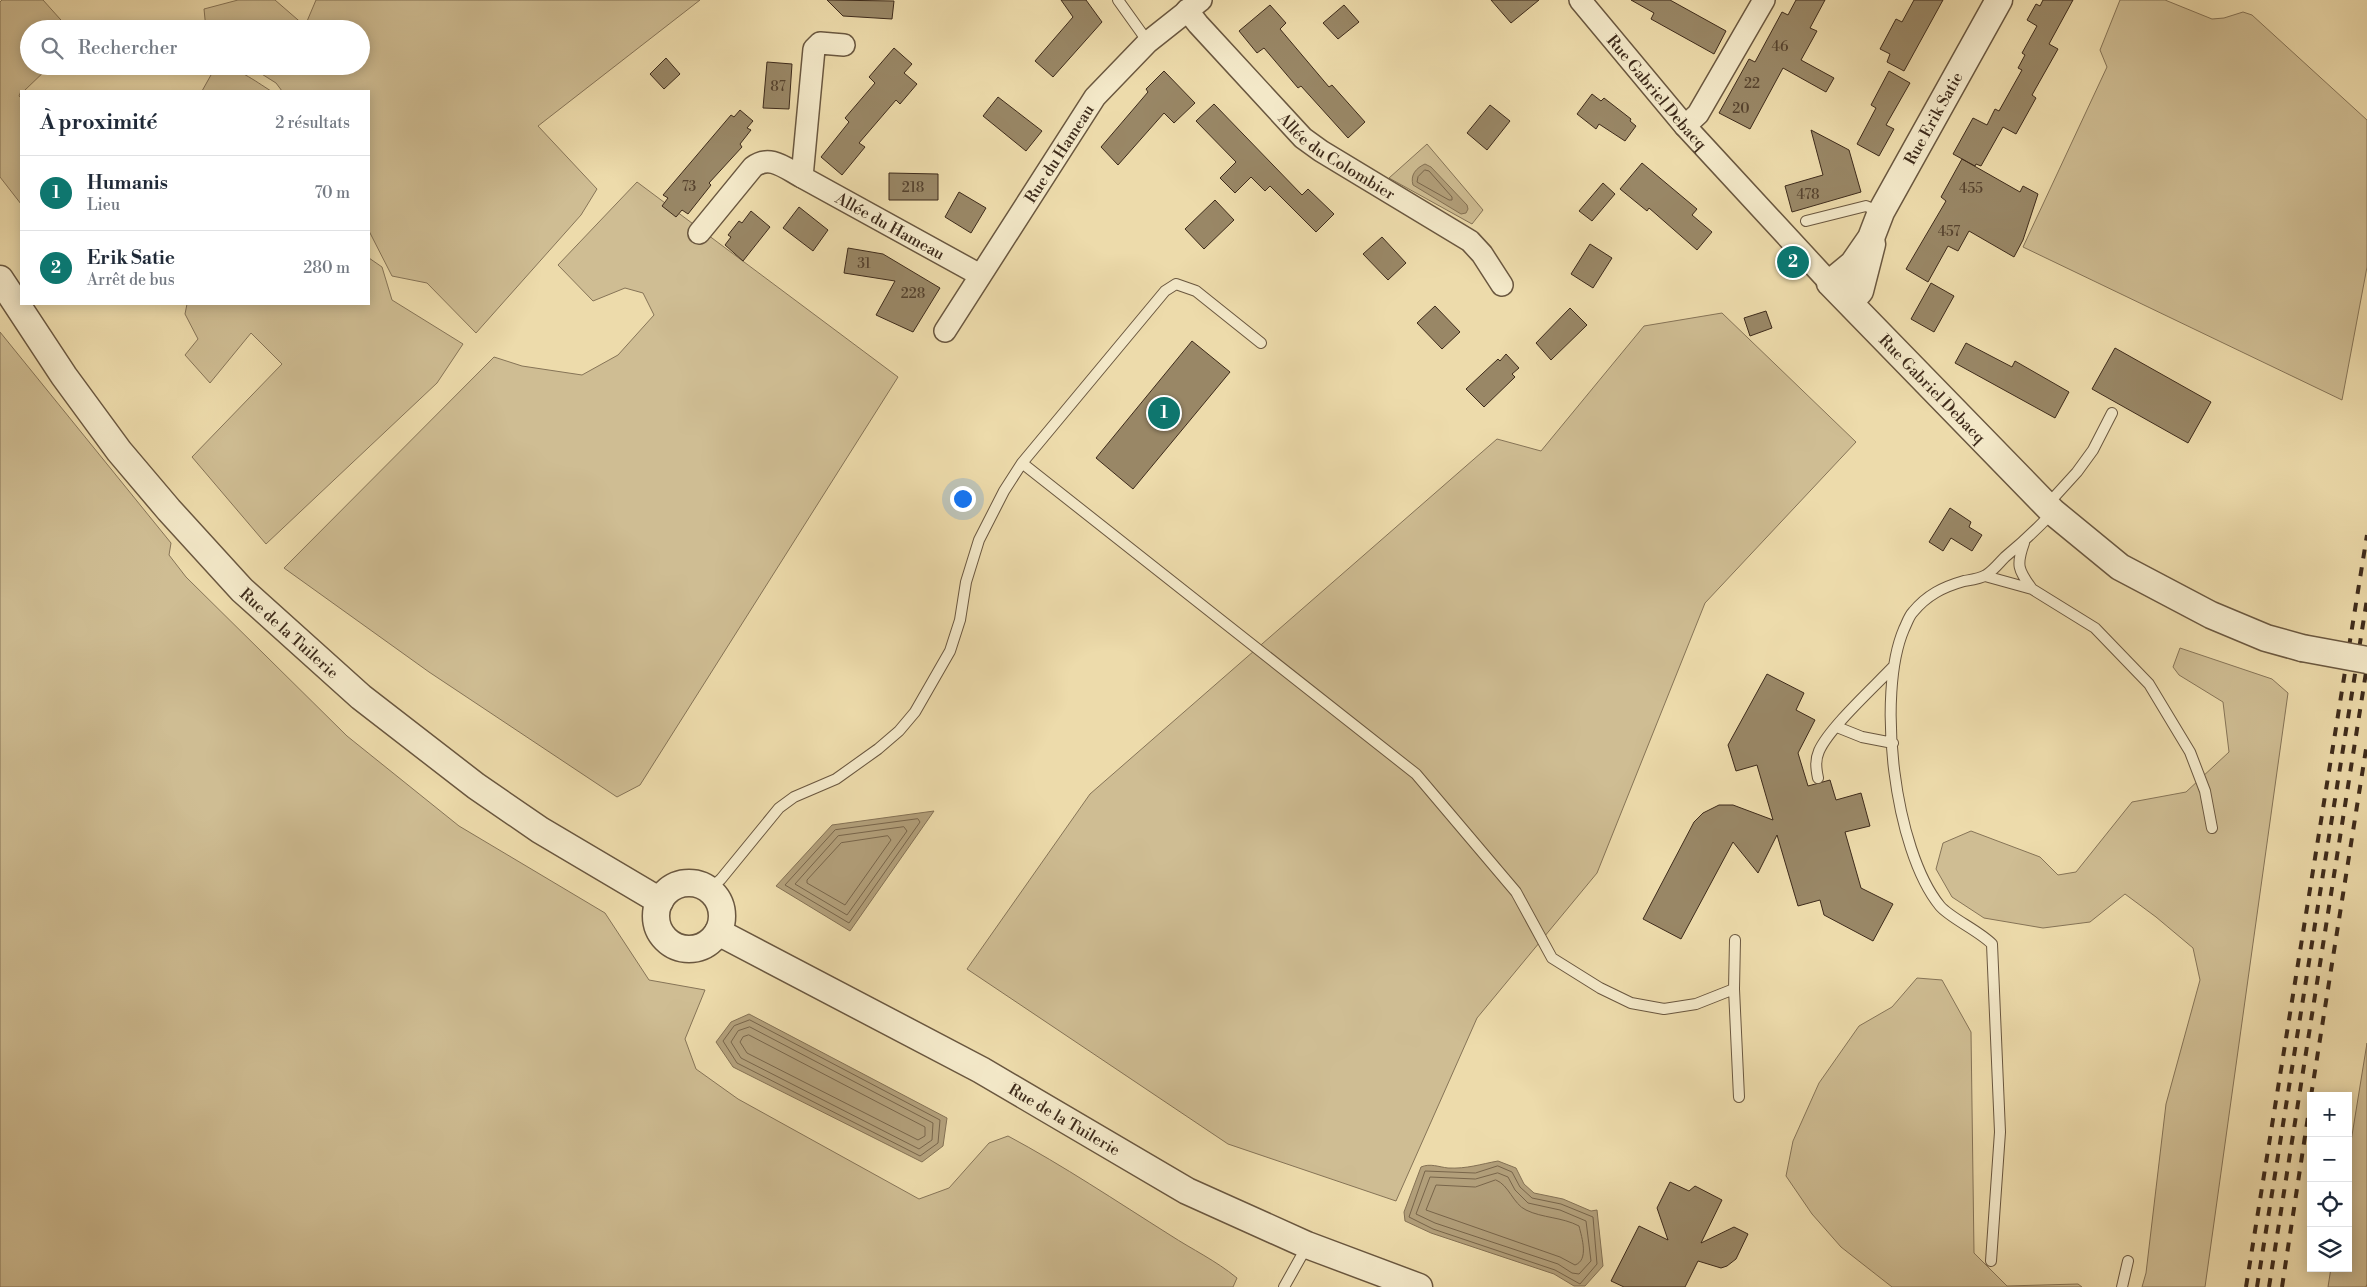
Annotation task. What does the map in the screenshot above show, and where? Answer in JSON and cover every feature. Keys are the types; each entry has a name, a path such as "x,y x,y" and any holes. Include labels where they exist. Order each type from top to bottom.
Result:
{"street":[{"name":"Rue Gabriel Debacq","path":"1580,0 1686,126 1830,283 2050,509 2120,567 2160,590 2211,615 2266,638 2302,648 2367,660"},
{"path":"1686,126 1698,114 1764,0"},
{"name":"Rue Erik Satie","path":"1830,283 1853,264 1871,238 1881,212 1999,0"},
{"name":"Rue du Hameau","path":"945,331 1090,104 1110,79 1148,42 1194,5"},
{"name":"Allée du Colombier","path":"1194,5 1198,24 1304,138 1320,151 1363,178 1470,242 1482,254 1502,285"},
{"path":"802,177 814,49 820,43 844,45"},
{"name":"Allée du Hameau","path":"699,233 753,167 761,161 771,161 980,275"},
{"name":"Rue Erik Satie","path":"1850,302 1860,291 1872,248 1871,238"},
{"name":"Rue de la Tuilerie","path":"0,279 64,376 119,452 242,590 361,697 476,786 540,830 660,901"},
{"path":"682,884 700,885 709,890 720,905 721,923 718,932 712,940 694,949 674,945 660,931 657,911 660,901 673,888 682,884"},
{"name":"Rue de la Tuilerie","path":"718,932 981,1070 1187,1190 1307,1245 1419,1287"}],"lane":[{"path":"1118,0 1148,42"},
{"path":"1806,221 1866,206 1881,212"},
{"path":"709,890 721,880 779,808 794,797 836,779 885,743 915,712 950,651 960,620 966,582 979,540 1004,491 1022,463 1170,286 1176,284 1196,291 1261,343"},
{"path":"1991,1261 2000,1132 1992,944 1982,934 1941,907 1921,873 1908,840 1900,805 1893,743 1893,667 1900,640 1911,614 1927,597 1947,586 1985,576 2024,540 2050,509 2093,450 2112,413"},
{"path":"1022,463 1416,774 1516,892 1552,958 1600,988 1631,1003 1664,1009 1696,1004 1734,989"},
{"path":"2024,540 2018,562 2020,573 2032,589"},
{"path":"1985,576 2032,589 2095,628 2149,684 2190,752 2205,791 2212,828"},
{"path":"1818,778 1816,765 1819,750 1837,727 1893,667"},
{"path":"1837,727 1862,737 1893,743"},
{"path":"1735,940 1734,989 1739,1097"},
{"path":"1284,1287 1307,1245"},
{"path":"2122,1287 2128,1261"}],"shaded area":[{"path":"2,0 43,0 61,20 20,20 20,75 41,75 25,90 20,90 19,96 20,203 0,177 0,2"},
{"path":"238,0 275,0 298,20 205,20 204,9"},
{"path":"316,0 700,0 538,126 597,189 581,215 476,333 427,283 392,276 370,233 370,90 281,90 276,83 263,75 370,75 370,20 308,20"},
{"path":"2120,0 2165,0 2212,19 2224,18 2243,12 2252,15 2367,120 2367,267 2342,400 2023,247 2107,67 2100,50"},
{"path":"211,75 245,75 269,90 203,90"},
{"path":"1427,144 1483,210 1472,224 1389,178"},
{"path":"637,182 898,377 640,785 617,797 429,672 284,568 494,357 522,366 582,375 618,355 654,315 643,293 625,288 593,301 558,265"},
{"path":"370,259 382,267 392,300 463,344 437,383 266,544 192,457 282,364 251,333 210,383 185,355 198,339 185,314 187,305 370,305"},
{"path":"1722,313 1856,442 1705,603 1597,873 1477,1018 1396,1201 1228,1144 967,969 1090,794 1497,439 1541,451 1644,326"},
{"path":"0,332 171,543 169,555 186,577 347,736 459,826 605,913 649,980 705,990 685,1039 696,1069 738,1099 919,1199 949,1188 989,1143 1008,1136 1070,1172 1220,1266 1237,1278 1233,1287 0,1287"},
{"path":"2180,648 2272,679 2288,693 2205,1287 2142,1287 2146,1273 2166,1104 2200,980 2193,948 2125,894 2090,922 2043,928 1984,918 1952,897 1936,869 1943,843 1971,831 2040,857 2058,875 2076,872 2132,802 2186,792 2229,752 2223,702 2179,675 2173,667"},
{"path":"1917,978 1942,980 1971,1032 1974,1253 2007,1286 2078,1284 2082,1287 1892,1287 1841,1247 1812,1214 1786,1176 1793,1141 1819,1083 1859,1026 1892,1007"},
{"path":"2367,1043 2367,1284 2366,1287 2328,1287 2330,1272 2352,1272 2352,1135"}],"water":[{"path":"1425,164 1431,167 1467,205 1466,213 1461,214 1413,185 1412,178 1414,172"},
{"path":"934,811 850,931 776,886 832,825"},
{"path":"749,1014 947,1118 943,1146 922,1162 733,1067 716,1042 731,1022"},
{"path":"1498,1161 1516,1168 1524,1184 1534,1193 1563,1199 1591,1211 1597,1210 1603,1266 1585,1286 1574,1286 1554,1274 1431,1233 1405,1221 1404,1212 1421,1167 1431,1165 1461,1168"}],"building":[{"path":"827,0 894,1 892,19 843,16"},
{"path":"1061,0 1086,0 1102,22 1053,77 1035,61 1073,17"},
{"path":"1491,0 1539,0 1511,23"},
{"path":"1631,0 1670,0 1726,31 1714,54 1651,19 1654,13"},
{"path":"1796,0 1825,0 1810,28 1817,31 1801,60 1834,78 1826,92 1783,68 1750,129 1719,113 1749,59 1755,62 1782,12 1788,15"},
{"path":"1914,0 1943,0 1904,71 1887,62 1890,54 1880,49 1896,19 1902,22"},
{"path":"2043,0 2073,0 2049,44 2058,49 2032,95 2036,98 2016,134 2003,127 1981,166 1976,164 1975,166 1953,154 1973,118 1987,125 1995,109 1999,111 2022,70 2018,68 2025,55 2022,53 2037,26 2027,20 2036,4 2040,6"},
{"path":"1270,5 1286,23 1280,29 1329,87 1332,85 1365,122 1348,138 1301,86 1298,88 1264,48 1257,53 1239,31"},
{"path":"1344,5 1359,22 1338,39 1323,23"},
{"path":"894,48 912,64 904,73 917,84 900,104 896,100 859,143 865,147 842,175 821,157 849,122 845,118 875,83 869,77"},
{"path":"666,58 680,74 664,89 650,74"},
{"path":"767,62 792,64 789,109 763,108"},
{"path":"1164,71 1195,103 1174,123 1164,113 1118,165 1101,147 1148,92 1146,89"},
{"path":"1889,71 1910,83 1886,125 1894,129 1879,156 1857,144 1876,108 1871,105"},
{"path":"1592,94 1601,101 1604,98 1631,119 1630,121 1636,126 1625,141 1599,124 1596,129 1577,114"},
{"path":"998,97 1042,131 1026,151 983,116"},
{"path":"1214,104 1302,195 1308,189 1334,214 1316,232 1270,186 1265,191 1251,177 1235,193 1220,178 1236,162 1196,121"},
{"path":"1490,105 1510,121 1487,150 1467,133"},
{"path":"740,110 753,121 747,128 751,130 740,144 742,147 709,183 711,185 688,214 682,210 676,217 662,206 668,198 663,195 731,115 734,117"},
{"path":"1811,130 1849,150 1861,192 1792,212 1785,186 1823,175"},
{"path":"1962,159 2020,192 2023,186 2038,194 2023,240 2014,257 1969,231 1958,251 1948,246 1928,282 1906,269 1946,201 1941,197"},
{"path":"1642,163 1697,209 1692,215 1712,232 1697,250 1649,208 1647,211 1620,189"},
{"path":"889,173 938,174 938,200 889,200"},
{"path":"1603,183 1615,194 1592,221 1579,211"},
{"path":"959,192 986,208 971,233 945,217"},
{"path":"1215,200 1234,220 1204,249 1185,229"},
{"path":"799,207 828,230 813,251 783,228"},
{"path":"751,211 770,227 743,261 725,245 731,237 728,235 739,221 742,223"},
{"path":"1382,237 1406,263 1388,280 1363,254"},
{"path":"1590,244 1612,258 1593,288 1571,274"},
{"path":"848,248 883,254 940,288 913,332 876,315 895,281 844,273"},
{"path":"1931,283 1954,296 1934,332 1911,319"},
{"path":"1435,306 1460,332 1442,349 1417,323"},
{"path":"1570,308 1587,325 1551,360 1536,343"},
{"path":"1766,311 1772,328 1750,336 1744,318"},
{"path":"1192,341 1230,372 1133,489 1096,458"},
{"path":"1966,343 2012,367 2015,361 2069,392 2055,418 1955,363"},
{"path":"2115,348 2211,402 2188,443 2092,389"},
{"path":"1506,354 1519,368 1512,374 1515,377 1484,407 1466,389 1498,359 1500,361"},
{"path":"1950,508 1971,522 1969,527 1982,535 1972,551 1951,538 1943,551 1929,542"},
{"path":"1767,674 1804,693 1796,710 1815,720 1798,753 1808,786 1830,780 1836,800 1861,793 1870,826 1845,832 1861,888 1893,904 1873,941 1824,915 1820,900 1798,906 1777,835 1758,873 1733,842 1681,939 1643,919 1694,822 1703,813 1719,805 1733,805 1773,820 1757,765 1736,771 1728,745"},
{"path":"1670,1182 1689,1191 1695,1186 1722,1200 1701,1243 1734,1227 1748,1234 1736,1259 1721,1268 1698,1261 1685,1287 1624,1287 1611,1281 1639,1226 1668,1240 1657,1208"}],"railway":[{"path":"2246,1287 2367,535"},
{"path":"2257,1287 2367,599"},
{"path":"2269,1287 2367,666"},
{"path":"2312,1092 2367,743"},
{"path":"2282,1287 2307,1123"}],"place":[{"name":"Erik Satie","path":"1793,262"},
{"name":"Humanis","path":"1164,413"}]}
